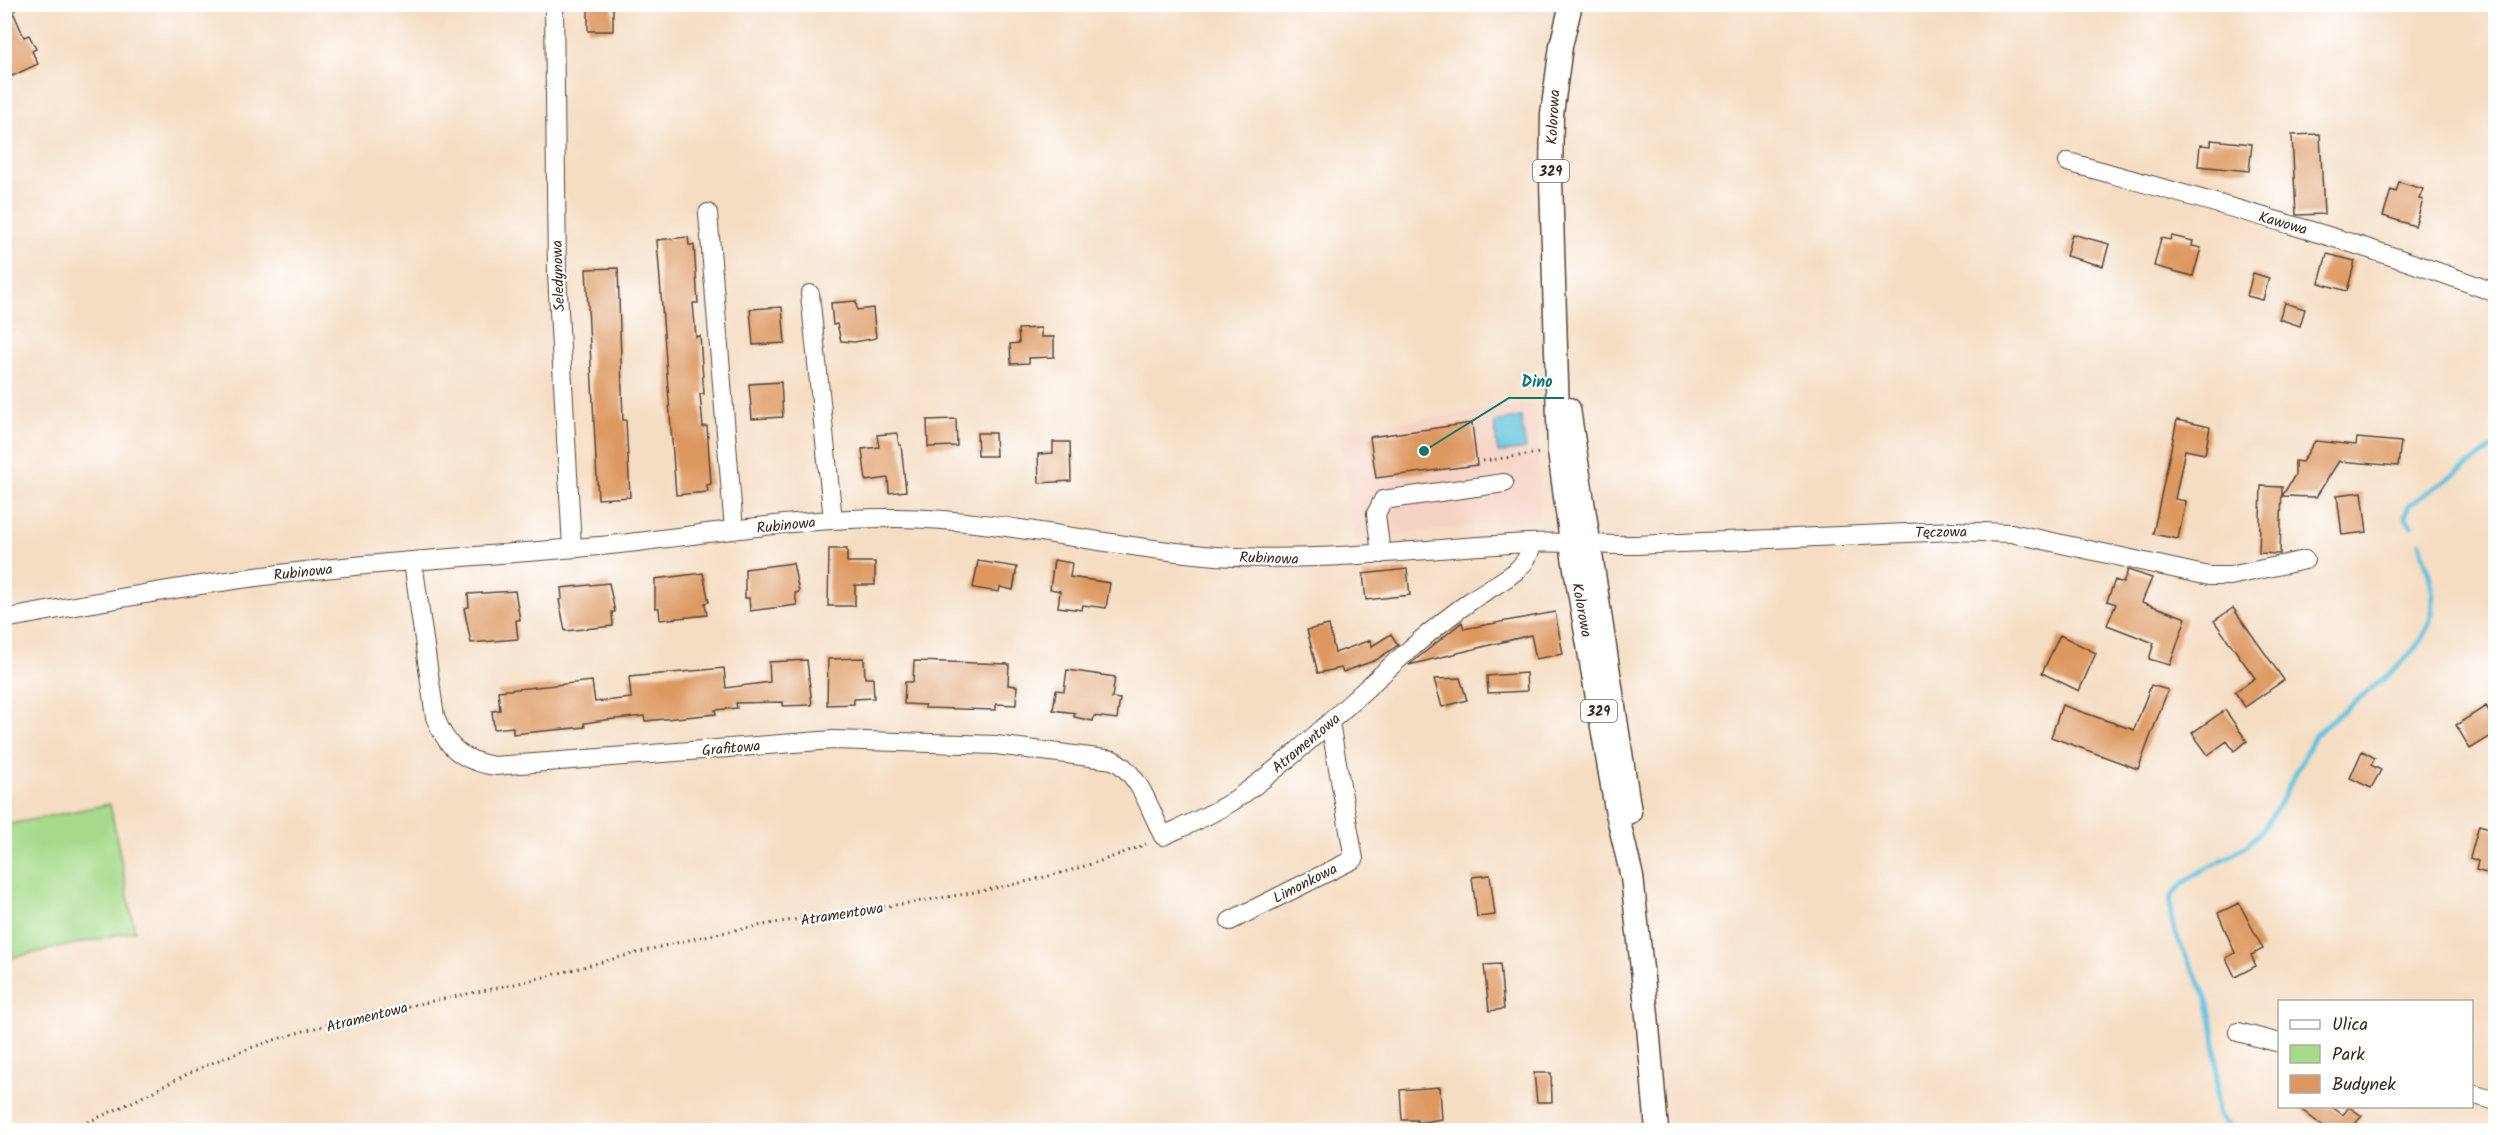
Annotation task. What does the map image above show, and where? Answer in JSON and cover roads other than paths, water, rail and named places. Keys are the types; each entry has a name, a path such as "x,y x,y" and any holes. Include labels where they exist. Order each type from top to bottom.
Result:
{"main road":[{"name":"Kolorowa","path":"1571,4 1558,64 1552,114 1551,180 1559,452 1581,545 1616,809 1632,877 1657,1131"}],"street":[{"name":"Seledynowa","path":"554,4 557,274 572,548"},
{"name":"Kawowa","path":"2068,162 2319,233 2437,271 2496,293"},
{"path":"708,213 734,530"},
{"path":"810,294 833,520"},
{"path":"1381,554 1376,514 1383,500 1504,483"},
{"name":"Rubinowa","path":"4,619 113,598 250,578 572,548 833,520 947,520 1111,544 1214,556 1293,560 1532,543 1581,545"},
{"name":"Tęczowa","path":"1581,545 1952,531 2011,533 2210,576 2230,576 2305,560"},
{"name":"Atramentowa","path":"1163,836 1234,801 1330,723 1471,600 1525,564 1532,543"},
{"name":"Grafitowa","path":"413,562 435,717 442,734 455,750 472,762 494,766 833,740 1030,748 1113,760 1124,766 1140,788 1163,836"},
{"name":"Limonkowa","path":"1230,921 1354,859 1330,723"},
{"path":"2238,1032 2278,1042"},
{"path":"2473,1094 2496,1101"}],"water":[{"path":"1521,417 1526,449 1498,453 1494,422"}],"waterway":[{"path":"2411,526 2405,517 2409,505 2496,446"},
{"path":"2239,1130 2230,1126 2218,1114 2216,1056 2210,1013 2200,984 2179,942 2171,913 2171,897 2189,879 2255,838 2279,804 2314,737 2329,722 2386,677 2419,642 2429,623 2433,602 2430,580 2420,543"}],"place":[{"name":"Dino","path":"1424,451"}]}
